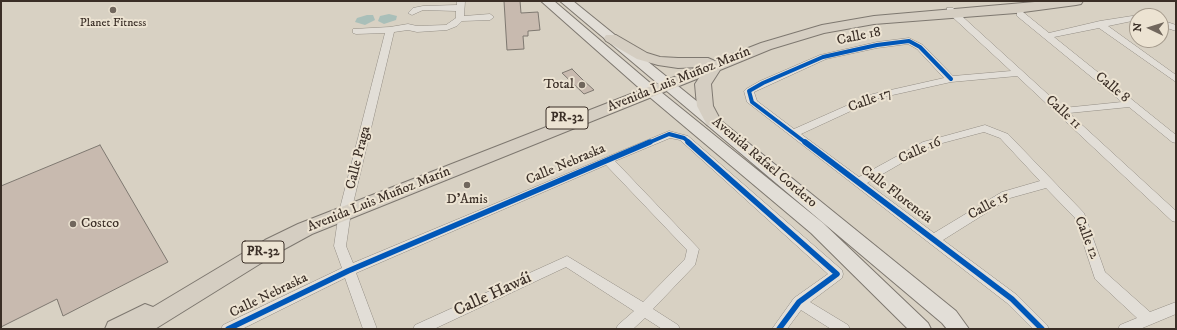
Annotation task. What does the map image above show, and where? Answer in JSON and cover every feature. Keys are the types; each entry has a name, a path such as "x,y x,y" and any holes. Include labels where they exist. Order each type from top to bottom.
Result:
{"main road":[{"name":"Avenida Rafael Cordero","path":"547,1 656,85 817,228 921,329"},
{"name":"Avenida Rafael Cordero","path":"566,1 611,38 656,85 713,121 949,317 959,329"},
{"name":"Avenida Luis Muñoz Marín","path":"952,12 1047,1"},
{"name":"Avenida Luis Muñoz Marín","path":"136,329 272,246 346,208 711,64 778,36 820,25 867,17 1016,9 1076,1"},
{"path":"611,38 642,56 658,61 711,64 703,84 706,106 713,121"},
{"name":"Avenida Luis Muñoz Marín","path":"116,329 275,236 321,213 346,208"}],"street":[{"path":"408,27 415,1"},
{"path":"412,13 423,8 454,7 460,5 460,19"},
{"name":"Calle 11","path":"952,12 1176,218"},
{"name":"Calle 8","path":"1020,14 1176,140"},
{"path":"356,31 390,30 408,27 417,29 447,27 460,19 490,17"},
{"path":"1048,36 1129,18"},
{"path":"1100,24 1176,79"},
{"name":"Calle Praga","path":"370,329 340,246 346,208 390,30"},
{"name":"Calle 18","path":"763,83 823,57 877,45 909,41 920,47 951,79"},
{"name":"Calle 17","path":"794,133 876,96 951,79 1019,73"},
{"name":"Calle Florencia","path":"763,83 750,91 752,102 1012,299 1042,329"},
{"path":"1061,111 1131,104"},
{"name":"Calle 16","path":"859,182 928,144 985,128"},
{"name":"Calle 12","path":"985,128 1004,136 1080,216 1100,275 1148,319"},
{"name":"Calle Nebraska","path":"228,329 348,271 669,134 684,138 837,274 799,302"},
{"path":"608,161 693,249 691,261 645,309 623,329"},
{"name":"Calle 15","path":"934,239 1006,195 1049,184"},
{"name":"Calle Hawái","path":"420,329 567,261 645,309"},
{"path":"779,329 799,302 843,329"},
{"path":"1125,329 1176,308"},
{"path":"645,309 673,329"}],"water":[{"path":"389,14 397,16 396,20 384,24 378,21 380,16"},
{"path":"373,15 375,20 365,25 355,22 357,18"}],"building":[{"path":"504,1 520,1 521,13 538,12 540,30 528,31 528,36 523,36 524,49 507,50"},
{"name":"Total","path":"572,69 594,90 584,94 562,73"},
{"name":"Costco","path":"100,145 168,262 63,316 57,299 1,327 1,186"}],"cycle path":[{"path":"951,79 920,47 909,41 877,45 823,57 763,83 749,91 752,102 1012,299 1042,329"},
{"path":"228,329 348,271 669,134 684,138 837,274 799,302 779,329"}],"place":[{"name":"Planet Fitness","path":"113,10"},
{"name":"Total","path":"582,85"},
{"name":"D'Amis","path":"467,185"},
{"name":"Costco","path":"73,224"}]}
